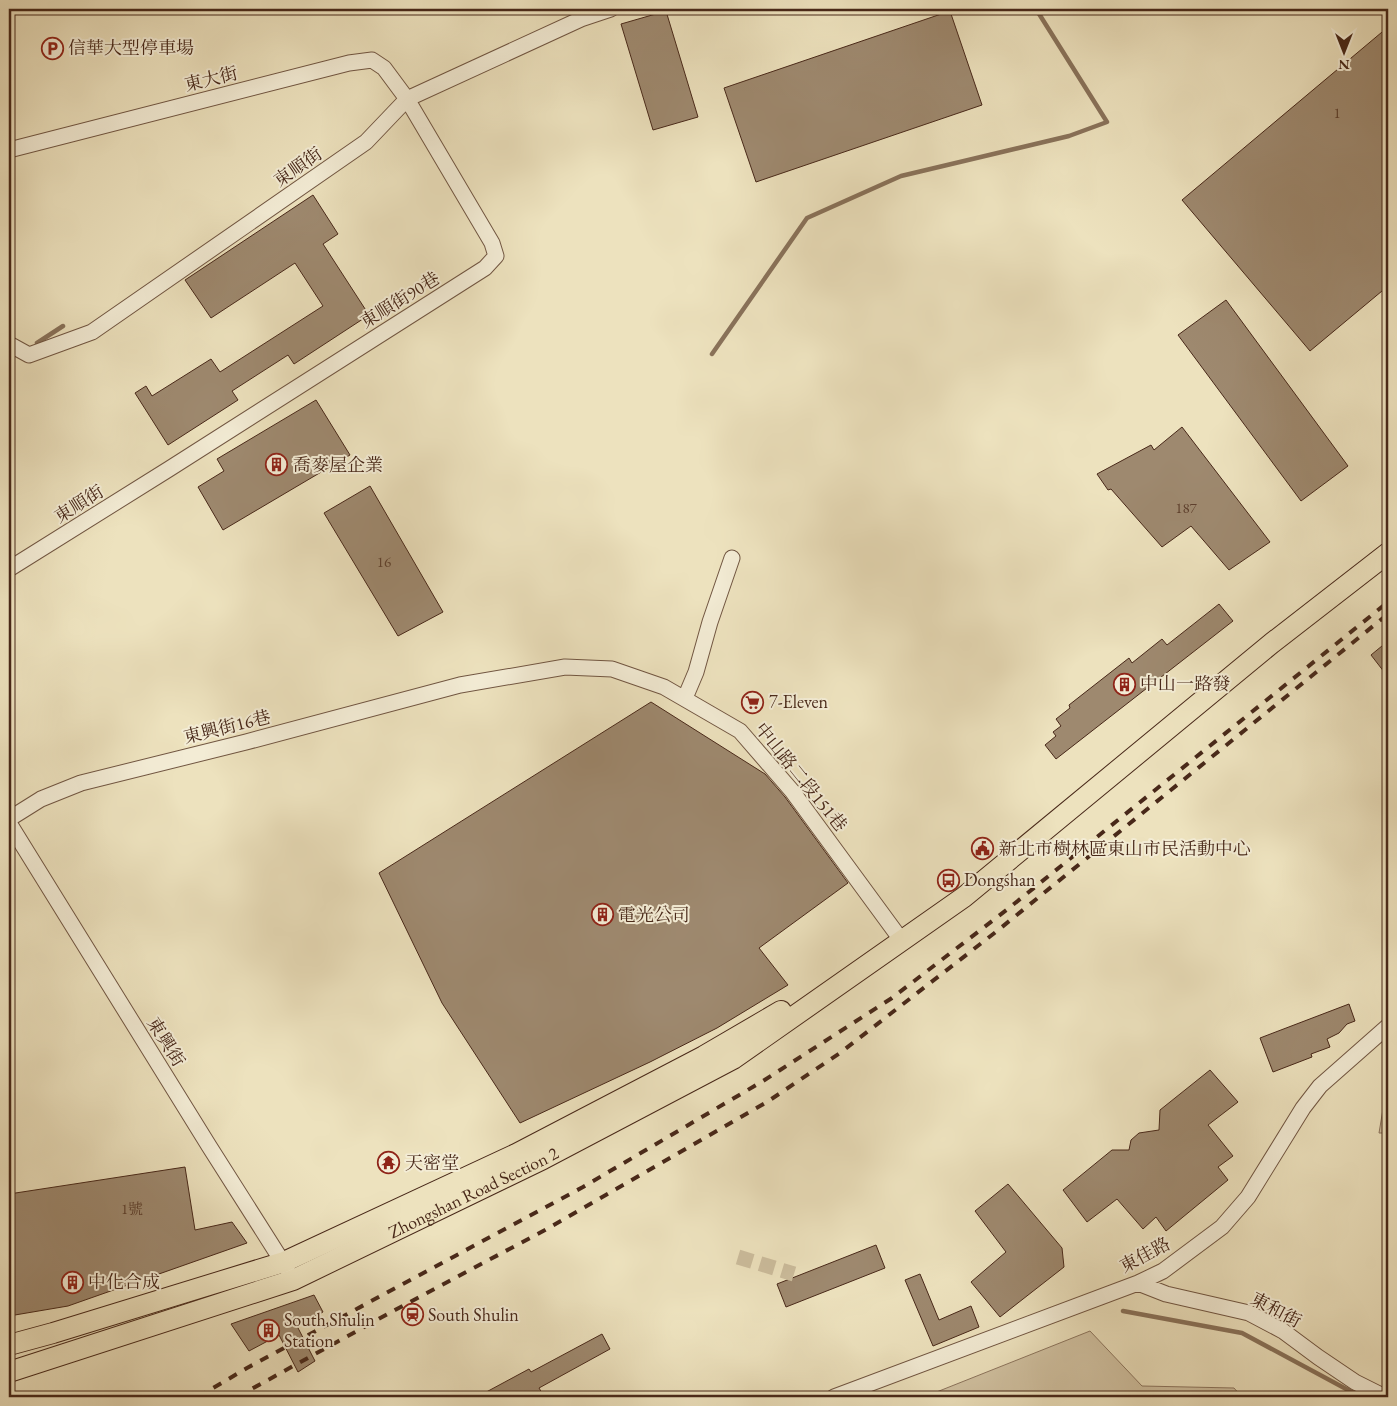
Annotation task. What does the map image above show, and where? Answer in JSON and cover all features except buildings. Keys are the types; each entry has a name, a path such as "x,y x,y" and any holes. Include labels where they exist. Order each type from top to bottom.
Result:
{"main road":[{"name":"Zhongshan Road Section 2","path":"9,1372 293,1280 543,1159 733,1059 964,897 1272,643 1388,553"},
{"name":"Zhongshan Road Section 2","path":"9,1345 284,1262 525,1149 704,1056 902,941"}],"street":[{"name":"東順街","path":"9,344 29,355 92,332 366,142 407,99 581,19 610,9"},
{"name":"東大街","path":"9,150 349,63 372,60 384,68 407,99"},
{"name":"東順街90巷","path":"169,469 485,268 496,256 492,243 407,99"},
{"name":"東順街","path":"9,569 169,469"},
{"path":"685,698 696,672 710,622 732,558"},
{"name":"中山路二段151巷","path":"460,685 565,667 612,669 664,687 685,698 740,731 792,791 902,941"},
{"name":"東興街16巷","path":"9,819 41,799 81,783 246,742 460,685"},
{"name":"東興街","path":"9,823 209,1146 284,1262 293,1280"},
{"name":"東佳路","path":"834,1397 1163,1271 1222,1227 1248,1197 1303,1108 1320,1086 1388,1026"},
{"name":"東和街","path":"1138,1282 1166,1294 1249,1313 1283,1331 1354,1382 1385,1397"}],"shaded area":[{"path":"1388,1079 1388,1133 1379,1133"},
{"path":"1090,1331 1142,1386 1234,1388 1242,1397 924,1397"}],"waterway":[{"path":"712,354 807,218 901,176 1069,136 1107,122 1036,9"},
{"path":"37,343 63,326"},
{"path":"1123,1311 1242,1333 1361,1397"}],"tunnel":[{"path":"738,1257 794,1274"}],"railway":[{"path":"198,1397 247,1368 583,1187 763,1081 892,998 1009,908 1388,602"},
{"path":"237,1397 545,1230 767,1102 840,1053 997,931 1388,614"}],"place":[{"name":"信華大型停車場","path":"52,48"},
{"name":"喬麥屋企業","path":"277,465"},
{"name":"中山一路發","path":"1124,684"},
{"name":"7-Eleven","path":"753,702"},
{"name":"新北市樹林區東山市民活動中心","path":"983,849"},
{"name":"Dongshan","path":"948,880"},
{"name":"電光公司","path":"602,915"},
{"name":"天密堂","path":"389,1163"},
{"name":"中化合成","path":"72,1282"},
{"name":"South Shulin","path":"412,1315"},
{"name":"South Shulin Station","path":"268,1330"}]}
